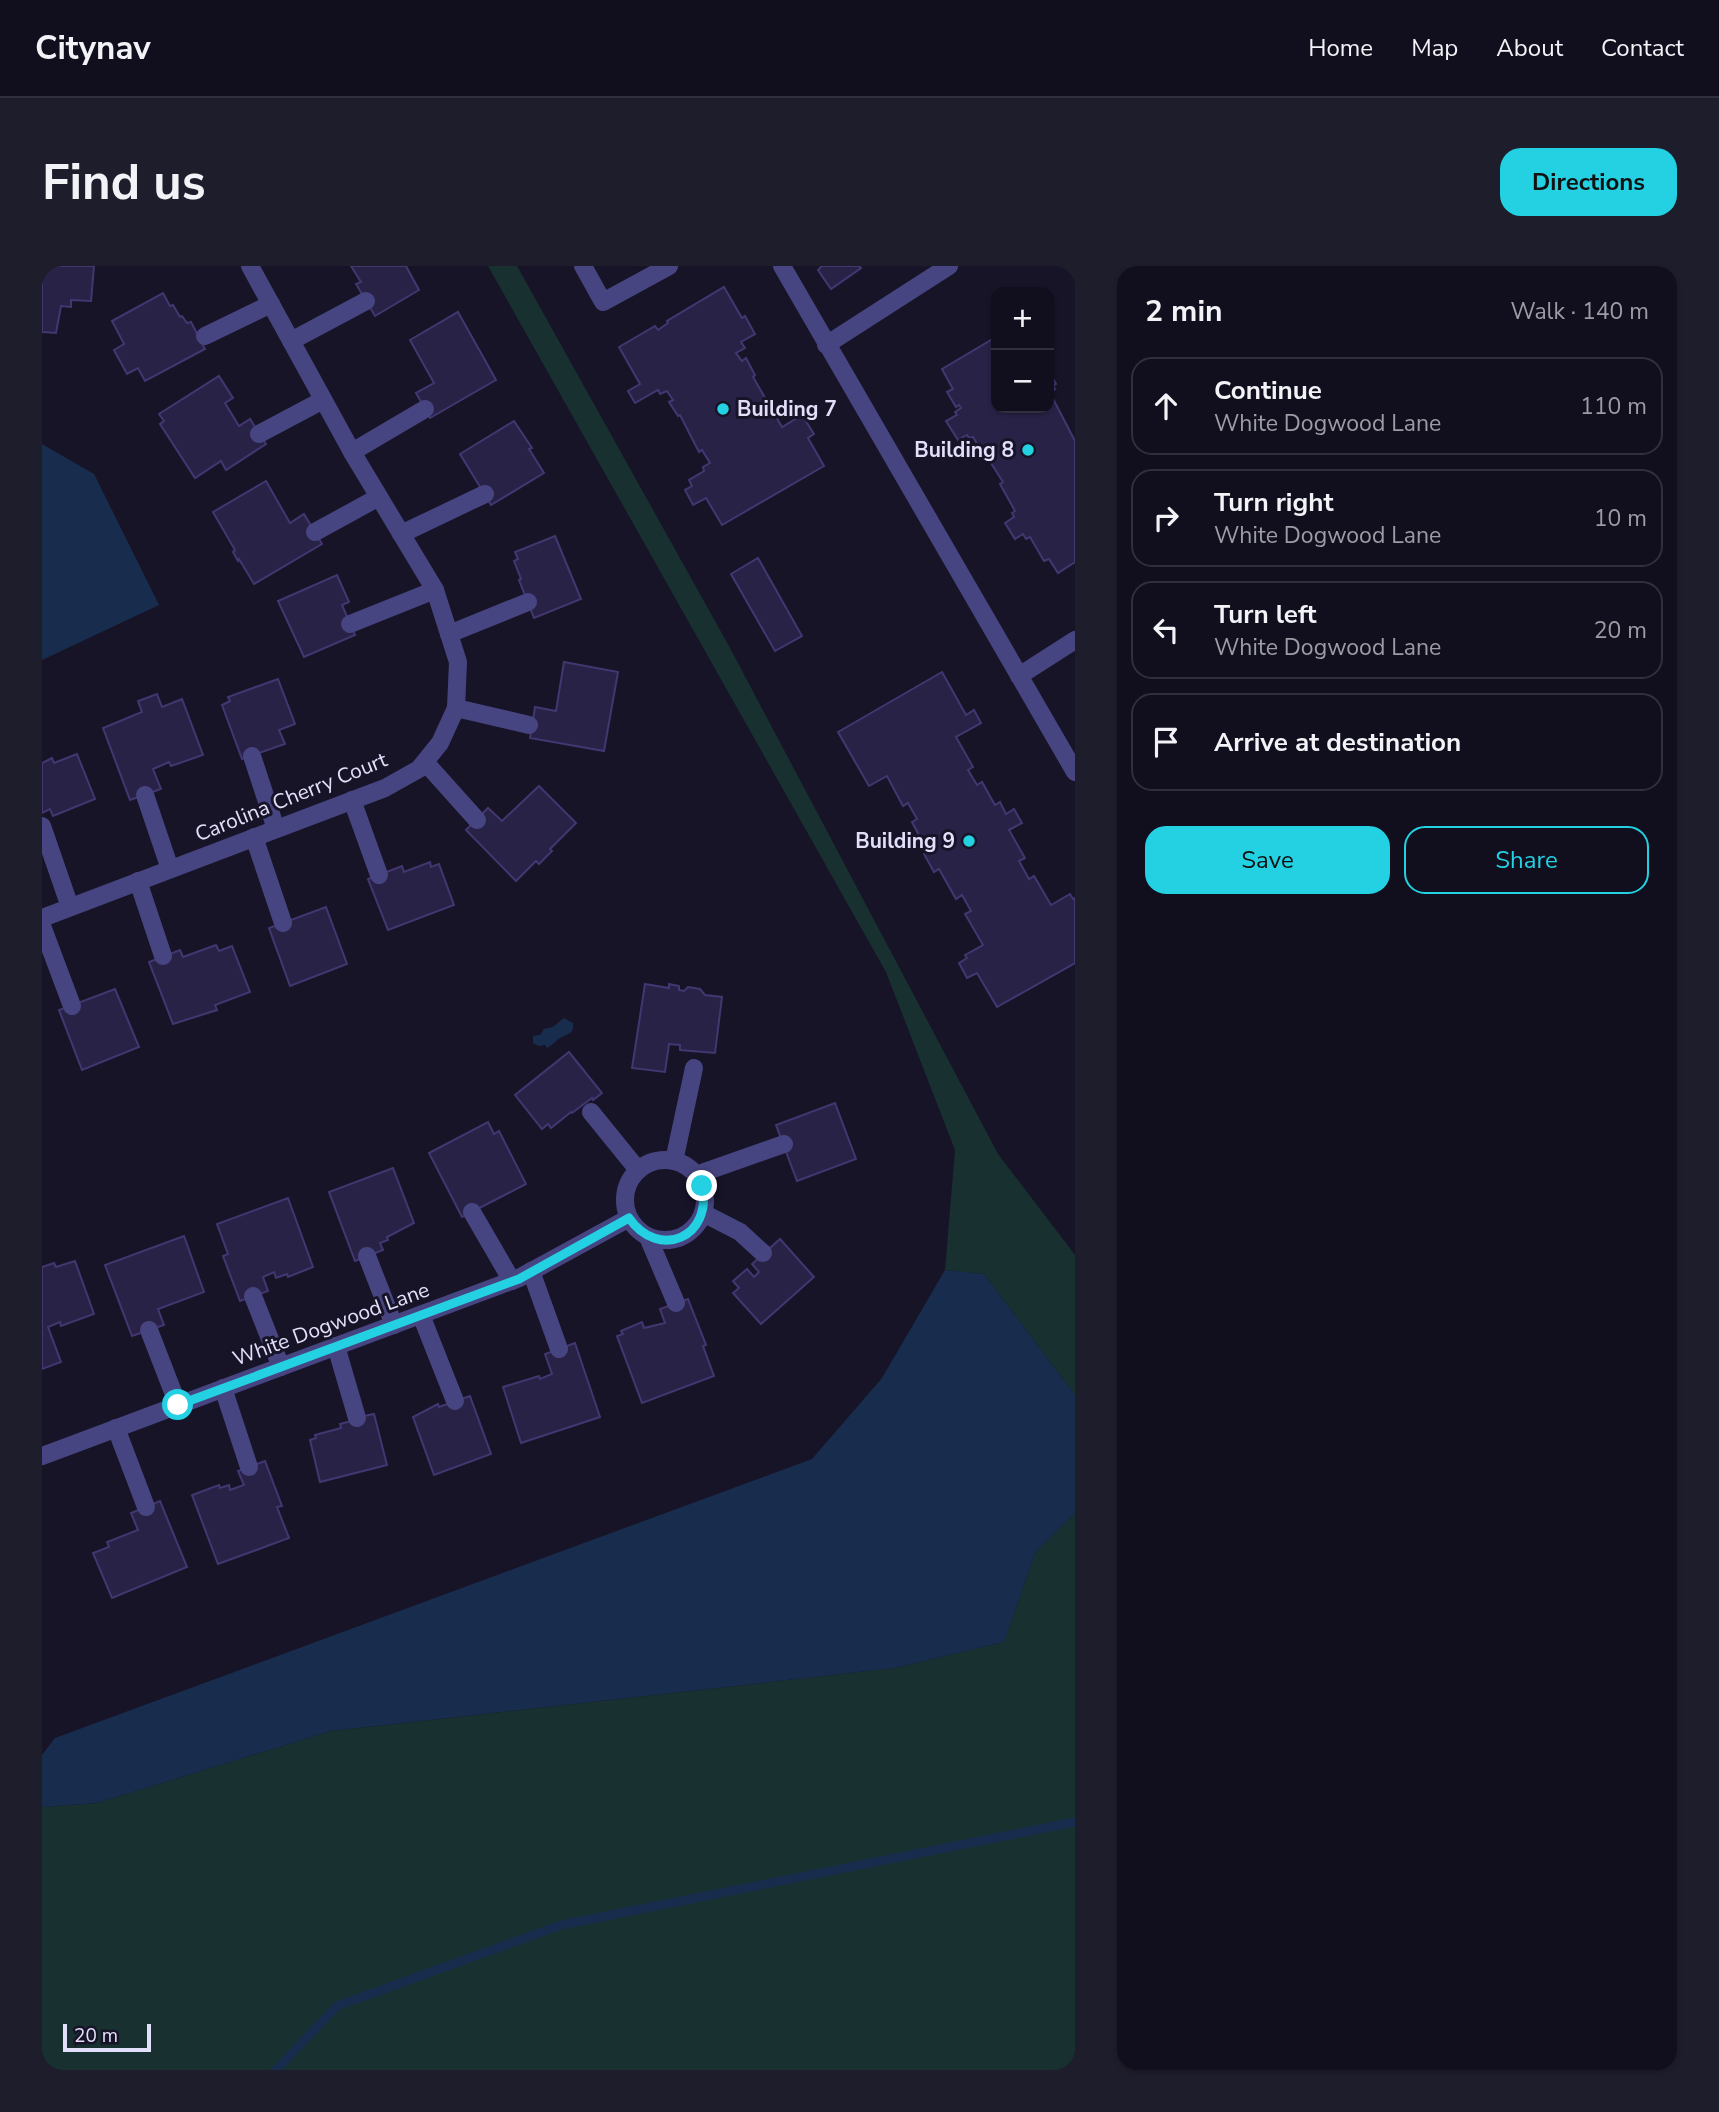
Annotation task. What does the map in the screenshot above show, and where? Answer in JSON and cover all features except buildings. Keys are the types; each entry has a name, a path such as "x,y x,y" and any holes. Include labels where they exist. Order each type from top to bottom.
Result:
{"street":[{"name":"Carolina Cherry Court","path":"42,918 385,788 419,769 440,743 456,708 458,662 435,590 352,452 250,266"},
{"path":"583,266 603,302 669,266"},
{"path":"782,266 1075,772"},
{"path":"826,345 949,266"},
{"path":"292,341 366,301"},
{"path":"205,336 271,304"},
{"path":"259,434 323,400"},
{"path":"352,452 425,410"},
{"path":"401,534 485,494"},
{"path":"315,532 379,497"},
{"path":"349,624 435,590"},
{"path":"449,634 528,602"},
{"path":"1019,676 1075,640"},
{"path":"456,708 529,725"},
{"path":"252,756 276,829"},
{"path":"425,762 477,820"},
{"path":"145,795 170,869"},
{"path":"352,800 379,875"},
{"path":"42,826 70,907"},
{"path":"254,837 283,923"},
{"path":"138,881 163,956"},
{"path":"42,926 72,1006"},
{"path":"674,1161 694,1068"},
{"path":"591,1112 638,1170"},
{"path":"696,1175 783,1144"},
{"path":"661,1160 687,1166 702,1186 705,1200 704,1213 697,1225 674,1240 661,1241 636,1229 625,1206 625,1193 638,1170 661,1160"},
{"path":"472,1212 512,1281"},
{"path":"704,1213 740,1232 764,1253"},
{"name":"White Dogwood Lane","path":"42,1456 512,1281 629,1218"},
{"path":"648,1237 676,1303"},
{"path":"367,1256 394,1325"},
{"path":"531,1272 559,1349"},
{"path":"253,1296 281,1367"},
{"path":"421,1315 455,1401"},
{"path":"149,1330 178,1405"},
{"path":"336,1346 357,1418"},
{"path":"223,1388 249,1467"},
{"path":"117,1428 146,1507"}],"green space":[{"path":"488,266 517,266 730,648 998,1154 1075,1255 1075,1395 984,1274 945,1270 955,1150 886,972"},
{"path":"1075,1513 1075,2070 42,2070 42,1807 97,1803 331,1731 895,1668 1004,1642 1035,1553"}],"water":[{"path":"42,444 94,474 159,605 42,660"},
{"path":"564,1018 573,1023 570,1033 547,1048 545,1045 533,1043 533,1036 540,1035 544,1029 553,1027"},
{"path":"945,1270 984,1274 1075,1395 1075,1513 1035,1553 1004,1642 895,1668 331,1731 97,1803 42,1807 42,1755 55,1738 812,1459 882,1378"}],"waterway":[{"path":"276,2070 337,2006 561,1925 1075,1822"}],"place":[{"name":"Building 7","path":"723,409"},
{"name":"Building 8","path":"1028,450"},
{"name":"Building 9","path":"969,841"}],"route":[{"path":"178,1405 519,1279 629,1218 636,1229 648,1237 661,1241 674,1240 687,1234 697,1225 704,1213 702,1186"}]}
